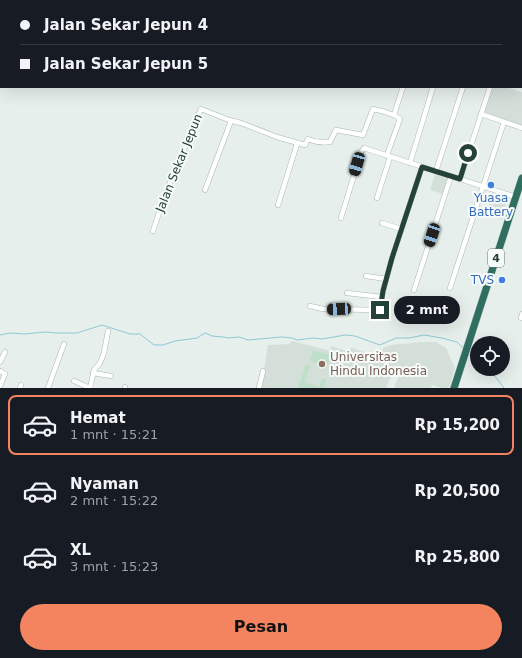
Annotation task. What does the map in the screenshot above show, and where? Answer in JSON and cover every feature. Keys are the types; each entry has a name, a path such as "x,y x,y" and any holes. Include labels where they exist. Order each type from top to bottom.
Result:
{"highway":[{"name":"4","path":"454,388 522,178"}],"street":[{"path":"394,115 402,88"},
{"path":"410,163 433,88"},
{"path":"436,172 463,88"},
{"path":"460,179 488,88"},
{"path":"278,205 297,144 305,145 308,139 318,142 329,142 332,140 336,130 363,135 372,108 394,115 400,119 377,198"},
{"name":"Jalan Sekar Jepun","path":"153,231 166,192 201,109 297,144"},
{"path":"481,114 522,128"},
{"path":"205,190 231,121"},
{"path":"450,288 504,122"},
{"path":"341,218 362,149 366,148 516,197"},
{"path":"310,306 323,309 380,310 386,279 422,167"},
{"path":"414,290 451,176"},
{"path":"382,223 401,229"},
{"path":"366,276 386,279"},
{"path":"347,293 382,297"},
{"path":"74,381 90,388 93,373 104,353 108,331"},
{"path":"48,388 64,344"},
{"path":"0,362 5,352"},
{"path":"0,371 5,374 0,386"},
{"path":"259,388 263,371"},
{"path":"93,373 111,376"}],"shaded area":[{"path":"490,88 508,88 522,92 522,127 482,114"},
{"path":"435,174 448,178 443,194 430,190"},
{"path":"492,197 500,200 501,198 507,200 501,219 486,214"},
{"name":"Universitas Hindu Indonesia","path":"292,341 330,351 331,346 349,352 351,348 380,357 383,348 391,345 436,342 446,348 455,368 449,388 441,388 432,385 431,388 394,388 400,373 394,370 386,388 261,388 268,345 290,344"}],"green space":[{"path":"313,350 331,355 328,366 310,361"},
{"path":"305,365 310,365 305,382 319,387 322,378 326,379 324,388 298,388"}],"waterway":[{"path":"0,335 10,333 24,334 45,332 77,333 102,325 130,334 140,334 154,345 163,345 175,341 197,338 205,333 212,336 229,338 239,337 248,340 282,337 297,340 313,338 322,339 345,335 355,336 380,345 396,338 409,338 424,335 457,342 463,348"},
{"path":"495,376 504,388"}],"place":[{"name":"Yuasa Battery","path":"491,185"},
{"name":"TVS","path":"502,280"},
{"name":"Universitas Hindu Indonesia","path":"322,364"}],"route":[{"path":"380,310 383,291 392,258 422,167 460,179 468,153"}]}
